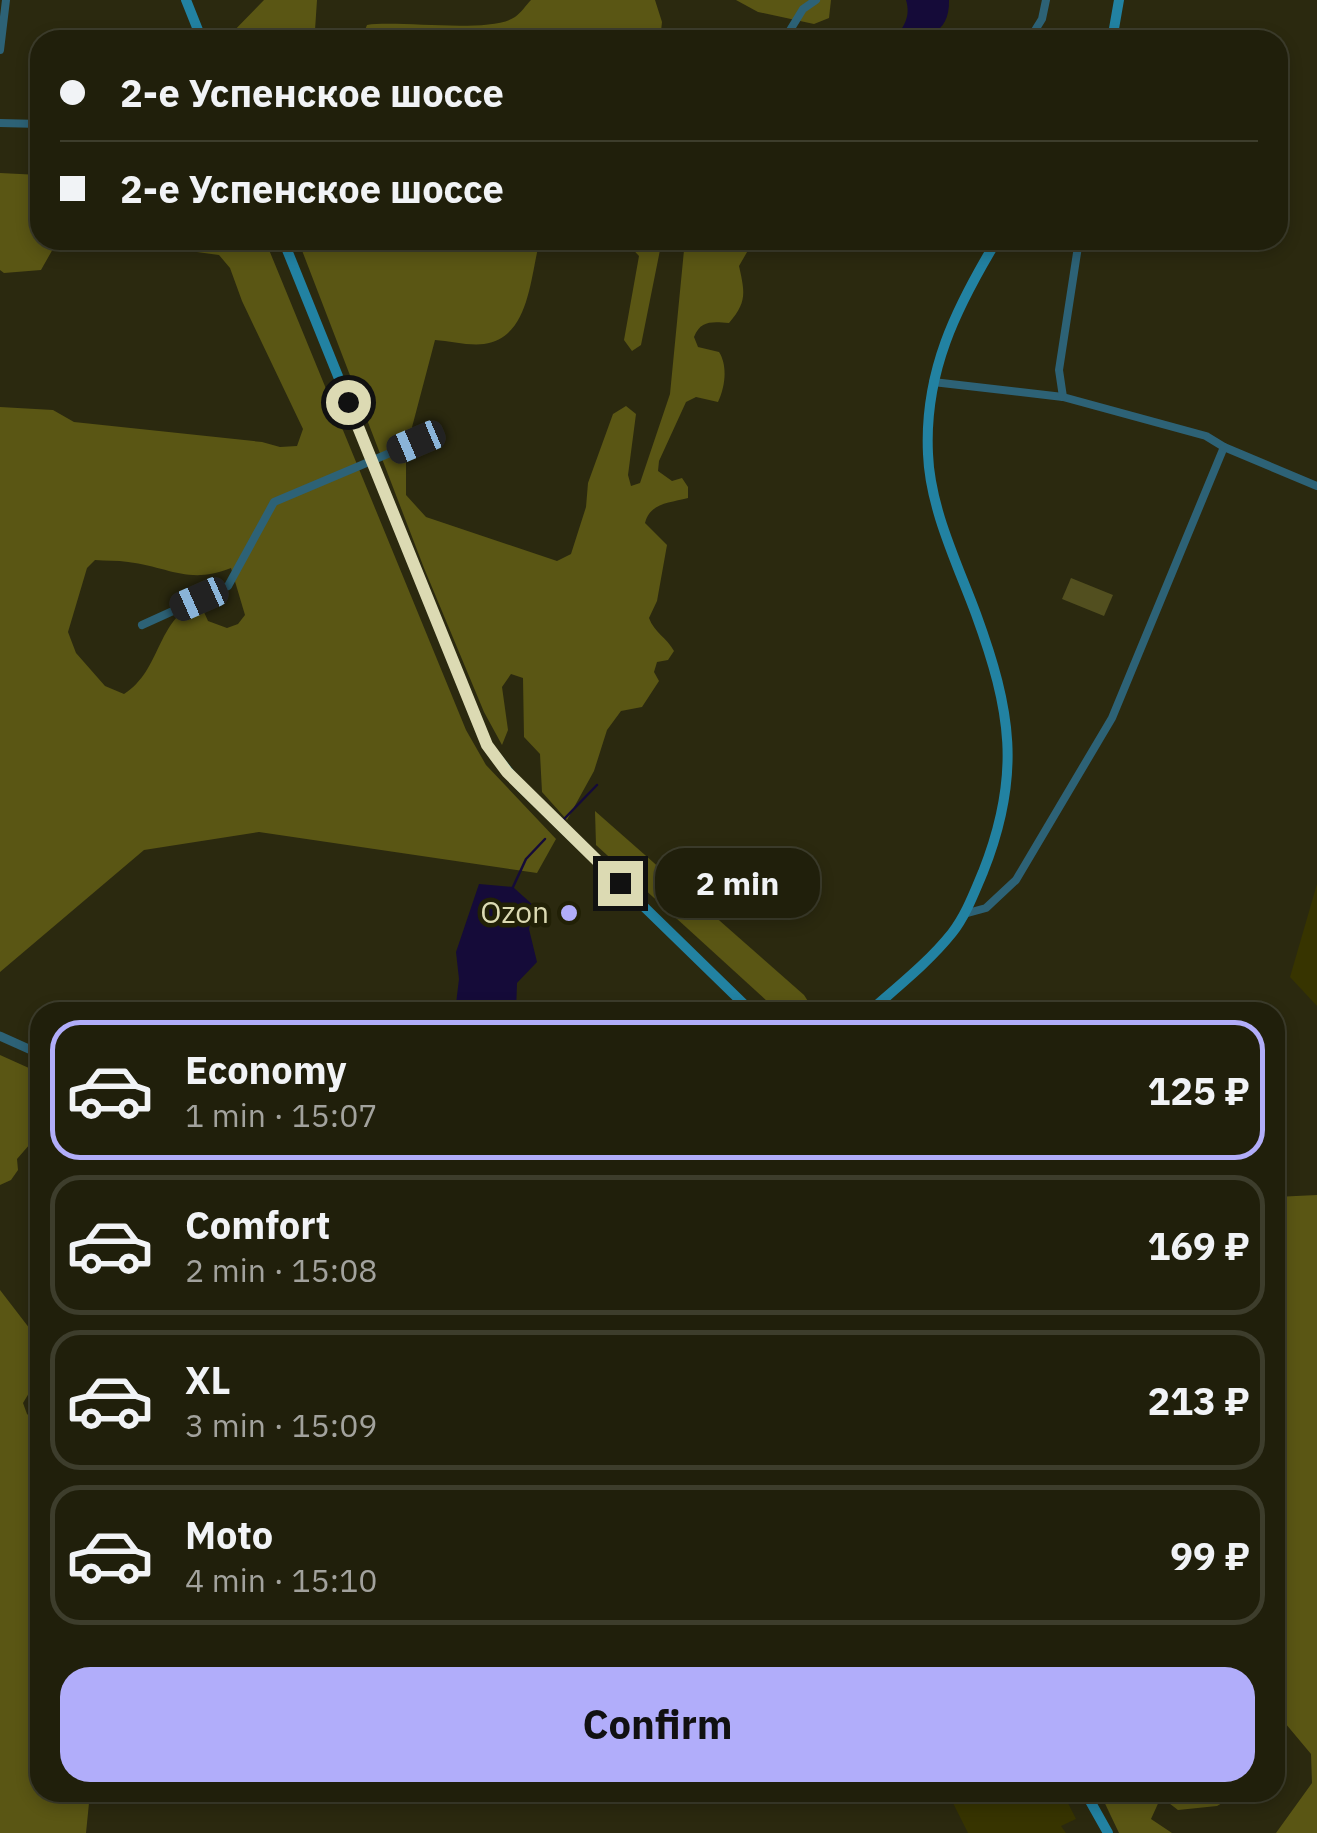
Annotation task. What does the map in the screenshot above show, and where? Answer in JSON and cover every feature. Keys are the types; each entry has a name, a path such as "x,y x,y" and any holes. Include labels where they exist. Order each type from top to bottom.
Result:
{"main road":[{"path":"186,0 198,30"},
{"path":"1114,30 1119,0"},
{"path":"287,250 493,754 742,1002"},
{"path":"881,1002 938,948 964,914 989,856 1006,786 1009,743 1002,693 932,488 928,454 933,382 954,315 991,250"},
{"path":"1091,1802 1108,1833"}],"street":[{"path":"0,50 6,0"},
{"path":"790,30 803,9 816,0"},
{"path":"1036,30 1046,0"},
{"path":"0,123 30,124"},
{"path":"1063,397 1059,370 1077,250"},
{"path":"933,382 1063,397 1206,436 1317,486"},
{"path":"142,625 228,586 274,502 416,442"},
{"path":"964,914 986,908 1016,880 1112,718 1224,447"},
{"path":"0,1036 30,1050"}],"shaded area":[{"path":"264,0 317,0 315,30 235,30"},
{"path":"531,0 655,0 662,22 661,30 365,30 367,25 486,25 517,15"},
{"path":"736,0 831,0 829,18 814,24 758,12"},
{"path":"906,0 949,0 945,21 938,30 901,30"},
{"path":"0,173 30,174 30,250 52,250 41,270 0,270"},
{"path":"182,250 269,250 466,730 486,765 556,839 537,873 259,832 144,850 0,972 0,407 53,410 74,422 297,446 303,429 230,268 219,255","holes":["95,560 128,562 191,575 231,568 245,615 238,624 227,628 208,621 199,601 185,610 166,633 146,672 124,694 105,686 76,653 68,632 87,568"]},
{"path":"302,250 538,250 525,305 510,331 484,344 435,340 406,450 406,495 426,517 557,561 571,554 586,507 588,483 613,414 626,406 636,414 628,475 631,486 640,483 670,394 684,250 748,250 739,266 743,290 739,309 729,323 704,325 694,337 698,347 719,352 722,358 724,377 718,402 696,397 686,402 659,461 658,471 672,481 682,478 688,487 688,498 656,508 645,523 667,545 657,601 649,618 674,651 668,660 657,662 654,672 659,681 642,707 621,711 607,730 594,771 567,820 542,792 540,754 524,737 523,678 511,674 502,687 508,730 502,745 484,712"},
{"path":"633,250 660,250 641,345 632,351 624,340 639,256"},
{"path":"1071,578 1113,595 1104,616 1062,599"},
{"path":"595,811 809,1002 768,1002 596,845"},
{"path":"479,884 513,887 534,906 529,929 537,962 517,983 516,1002 456,1002 456,952"},
{"path":"1317,884 1317,1006 1290,977"},
{"path":"0,1055 30,1068 30,1144 17,1159 18,1170 11,1180 0,1185"},
{"path":"1317,1195 1317,1833 1276,1833 1312,1783 1311,1754 1285,1723 1285,1197"},
{"path":"0,1290 30,1329 30,1393 23,1403 30,1417 30,1802 89,1802 86,1833 0,1833"},
{"path":"952,1802 1068,1802 1076,1819 1061,1826 1066,1833 968,1833"},
{"path":"1104,1802 1159,1802 1151,1819 1172,1833 1119,1833"},
{"path":"1168,1802 1224,1802 1217,1806 1178,1810"}],"waterway":[{"path":"564,819 597,785"},
{"path":"513,887 526,859 545,839"}],"place":[{"name":"Ozon","path":"569,913"}],"route":[{"path":"348,402 487,745 507,772 620,883"}]}
